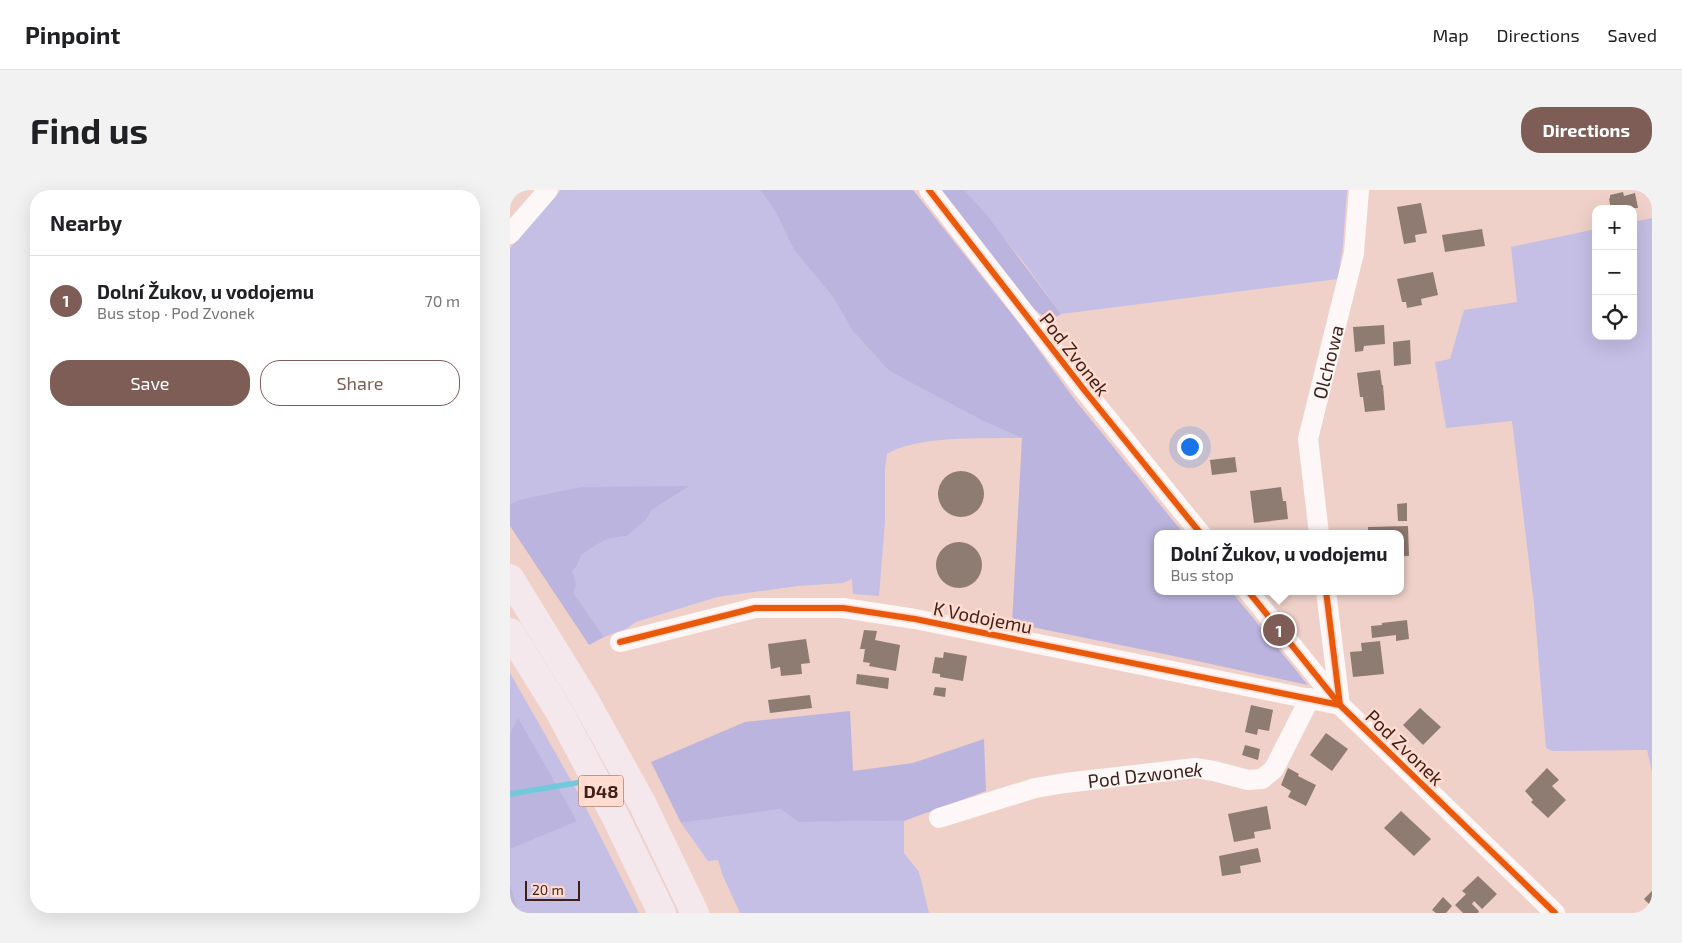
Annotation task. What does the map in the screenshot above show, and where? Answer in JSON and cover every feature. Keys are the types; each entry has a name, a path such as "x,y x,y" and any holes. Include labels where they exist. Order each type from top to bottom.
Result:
{"highway":[{"name":"D48","path":"510,578 580,691 604,734 642,803 696,913"},
{"name":"D48","path":"510,632 560,713 615,816 662,913"}],"street":[{"path":"510,234 548,190"},
{"name":"Pod Zvonek","path":"929,190 1084,391 1198,530"},
{"name":"Olchowa","path":"1319,530 1308,439 1354,253 1359,190"},
{"name":"Pod Zvonek","path":"1251,595 1340,704 1555,913"},
{"path":"1326,595 1340,704"},
{"name":"K Vodojemu","path":"620,642 755,608 843,608 915,619 1340,704"},
{"name":"Pod Dzwonek","path":"939,818 1035,788 1065,783 1195,768 1248,780 1262,779 1274,769 1310,698"}],"shaded area":[{"path":"561,190 760,190 775,211 794,250 833,297 852,330 889,371 983,421 1022,438 971,438 934,441 900,448 887,454 885,469 885,521 879,596 853,594 852,579 843,583 798,586 717,597 636,622 626,629 604,637 572,593 576,584 571,571 577,566 581,555 607,539 627,536 646,520 652,510 689,487 580,487 510,504 510,248"},
{"path":"760,190 913,190 1019,323 1075,400 1181,530 1154,530 1154,595 1234,595 1308,685 1012,623 1022,438 983,421 889,371 852,330 833,297 794,250 775,211"},
{"path":"934,190 964,190 986,214 1061,314 1050,321 1031,307"},
{"path":"964,190 1347,190 1338,279 1061,314 1022,260"},
{"path":"1652,218 1652,772 1647,750 1552,751 1546,748 1534,604 1512,421 1446,428 1435,362 1450,359 1464,310 1517,302 1511,247 1592,230 1592,340 1637,340 1637,221"},
{"path":"690,486 652,510 646,520 627,536 607,539 581,555 577,566 572,571 576,584 573,593 604,637 589,645 510,526 510,504 520,500 580,487"},
{"path":"510,673 580,796 639,913 519,913 510,884 510,849 577,820 511,732 510,734"},
{"path":"850,711 853,771 913,763 984,739 986,791 904,821 798,822 781,809 681,823 651,762 745,722"},
{"path":"518,718 577,821 510,849 510,734"},
{"path":"782,809 798,822 904,821 904,853 919,872 929,913 740,913 723,876 718,860 708,861 681,823"},
{"path":"510,884 519,913 510,913"}],"building":[{"path":"1623,192 1624,196 1635,193 1638,208 1637,205 1610,205 1610,195"},
{"path":"1421,203 1427,233 1415,235 1416,242 1404,244 1397,207"},
{"path":"1482,229 1485,246 1445,252 1442,235"},
{"path":"1433,272 1438,295 1421,299 1422,305 1407,308 1406,302 1402,302 1397,279"},
{"path":"1384,325 1385,344 1364,346 1363,351 1355,352 1353,327"},
{"path":"1410,340 1411,364 1394,366 1393,342"},
{"path":"1380,370 1385,410 1365,412 1363,397 1360,397 1357,373"},
{"path":"1235,457 1237,472 1212,475 1210,460"},
{"path":"961,471 974,475 980,481 984,494 980,507 974,513 961,517 948,513 942,507 938,494 942,481 948,475"},
{"path":"1281,487 1283,501 1286,501 1288,519 1254,523 1250,491"},
{"path":"1407,503 1407,521 1398,521 1397,504"},
{"path":"1408,526 1409,556 1404,556 1404,530 1368,530 1368,527"},
{"path":"955,542 963,542 972,546 978,552 982,565 978,578 972,584 963,588 955,588 946,584 940,578 936,569 936,561 940,552 946,546"},
{"path":"1407,620 1409,639 1396,641 1396,635 1372,638 1371,626"},
{"path":"864,630 877,631 875,640 900,645 896,671 869,666 870,663 863,662 865,649 860,649"},
{"path":"806,639 810,663 801,664 802,674 781,676 780,667 771,669 768,644"},
{"path":"1380,641 1384,674 1353,677 1350,652 1362,651 1361,643"},
{"path":"944,652 967,656 963,681 940,677 940,674 932,673 935,657 943,658"},
{"path":"857,674 889,678 888,689 856,684"},
{"path":"935,687 946,688 945,697 933,695"},
{"path":"810,695 812,708 770,713 768,700"},
{"path":"1251,705 1273,710 1269,731 1258,729 1257,735 1245,732"},
{"path":"1420,708 1441,727 1423,745 1403,725"},
{"path":"1326,733 1348,749 1332,771 1310,755"},
{"path":"1245,745 1260,749 1258,760 1242,755"},
{"path":"1288,768 1299,774 1298,776 1316,785 1306,806 1288,797 1291,791 1281,785"},
{"path":"1547,768 1559,780 1552,786 1566,800 1548,818 1531,802 1533,800 1525,791"},
{"path":"1267,806 1271,829 1254,832 1255,838 1234,842 1228,814"},
{"path":"1401,811 1431,839 1414,856 1384,828"},
{"path":"1258,848 1261,862 1240,866 1241,873 1222,876 1219,856"},
{"path":"1478,876 1497,894 1482,909 1474,901 1472,904 1479,911 1478,913 1463,913 1455,905 1466,894 1462,891"},
{"path":"1652,891 1652,907 1644,899"},
{"path":"1443,897 1452,906 1446,913 1436,913 1432,910"}],"waterway":[{"path":"510,794 588,781"}],"cycle path":[{"path":"929,190 1085,391 1198,530"},
{"path":"1251,595 1340,705 1555,913"},
{"path":"620,642 755,608 843,608 915,619 1340,705 1326,595"}],"place":[{"name":"Dolní Žukov, u vodojemu","path":"1279,630"}]}
